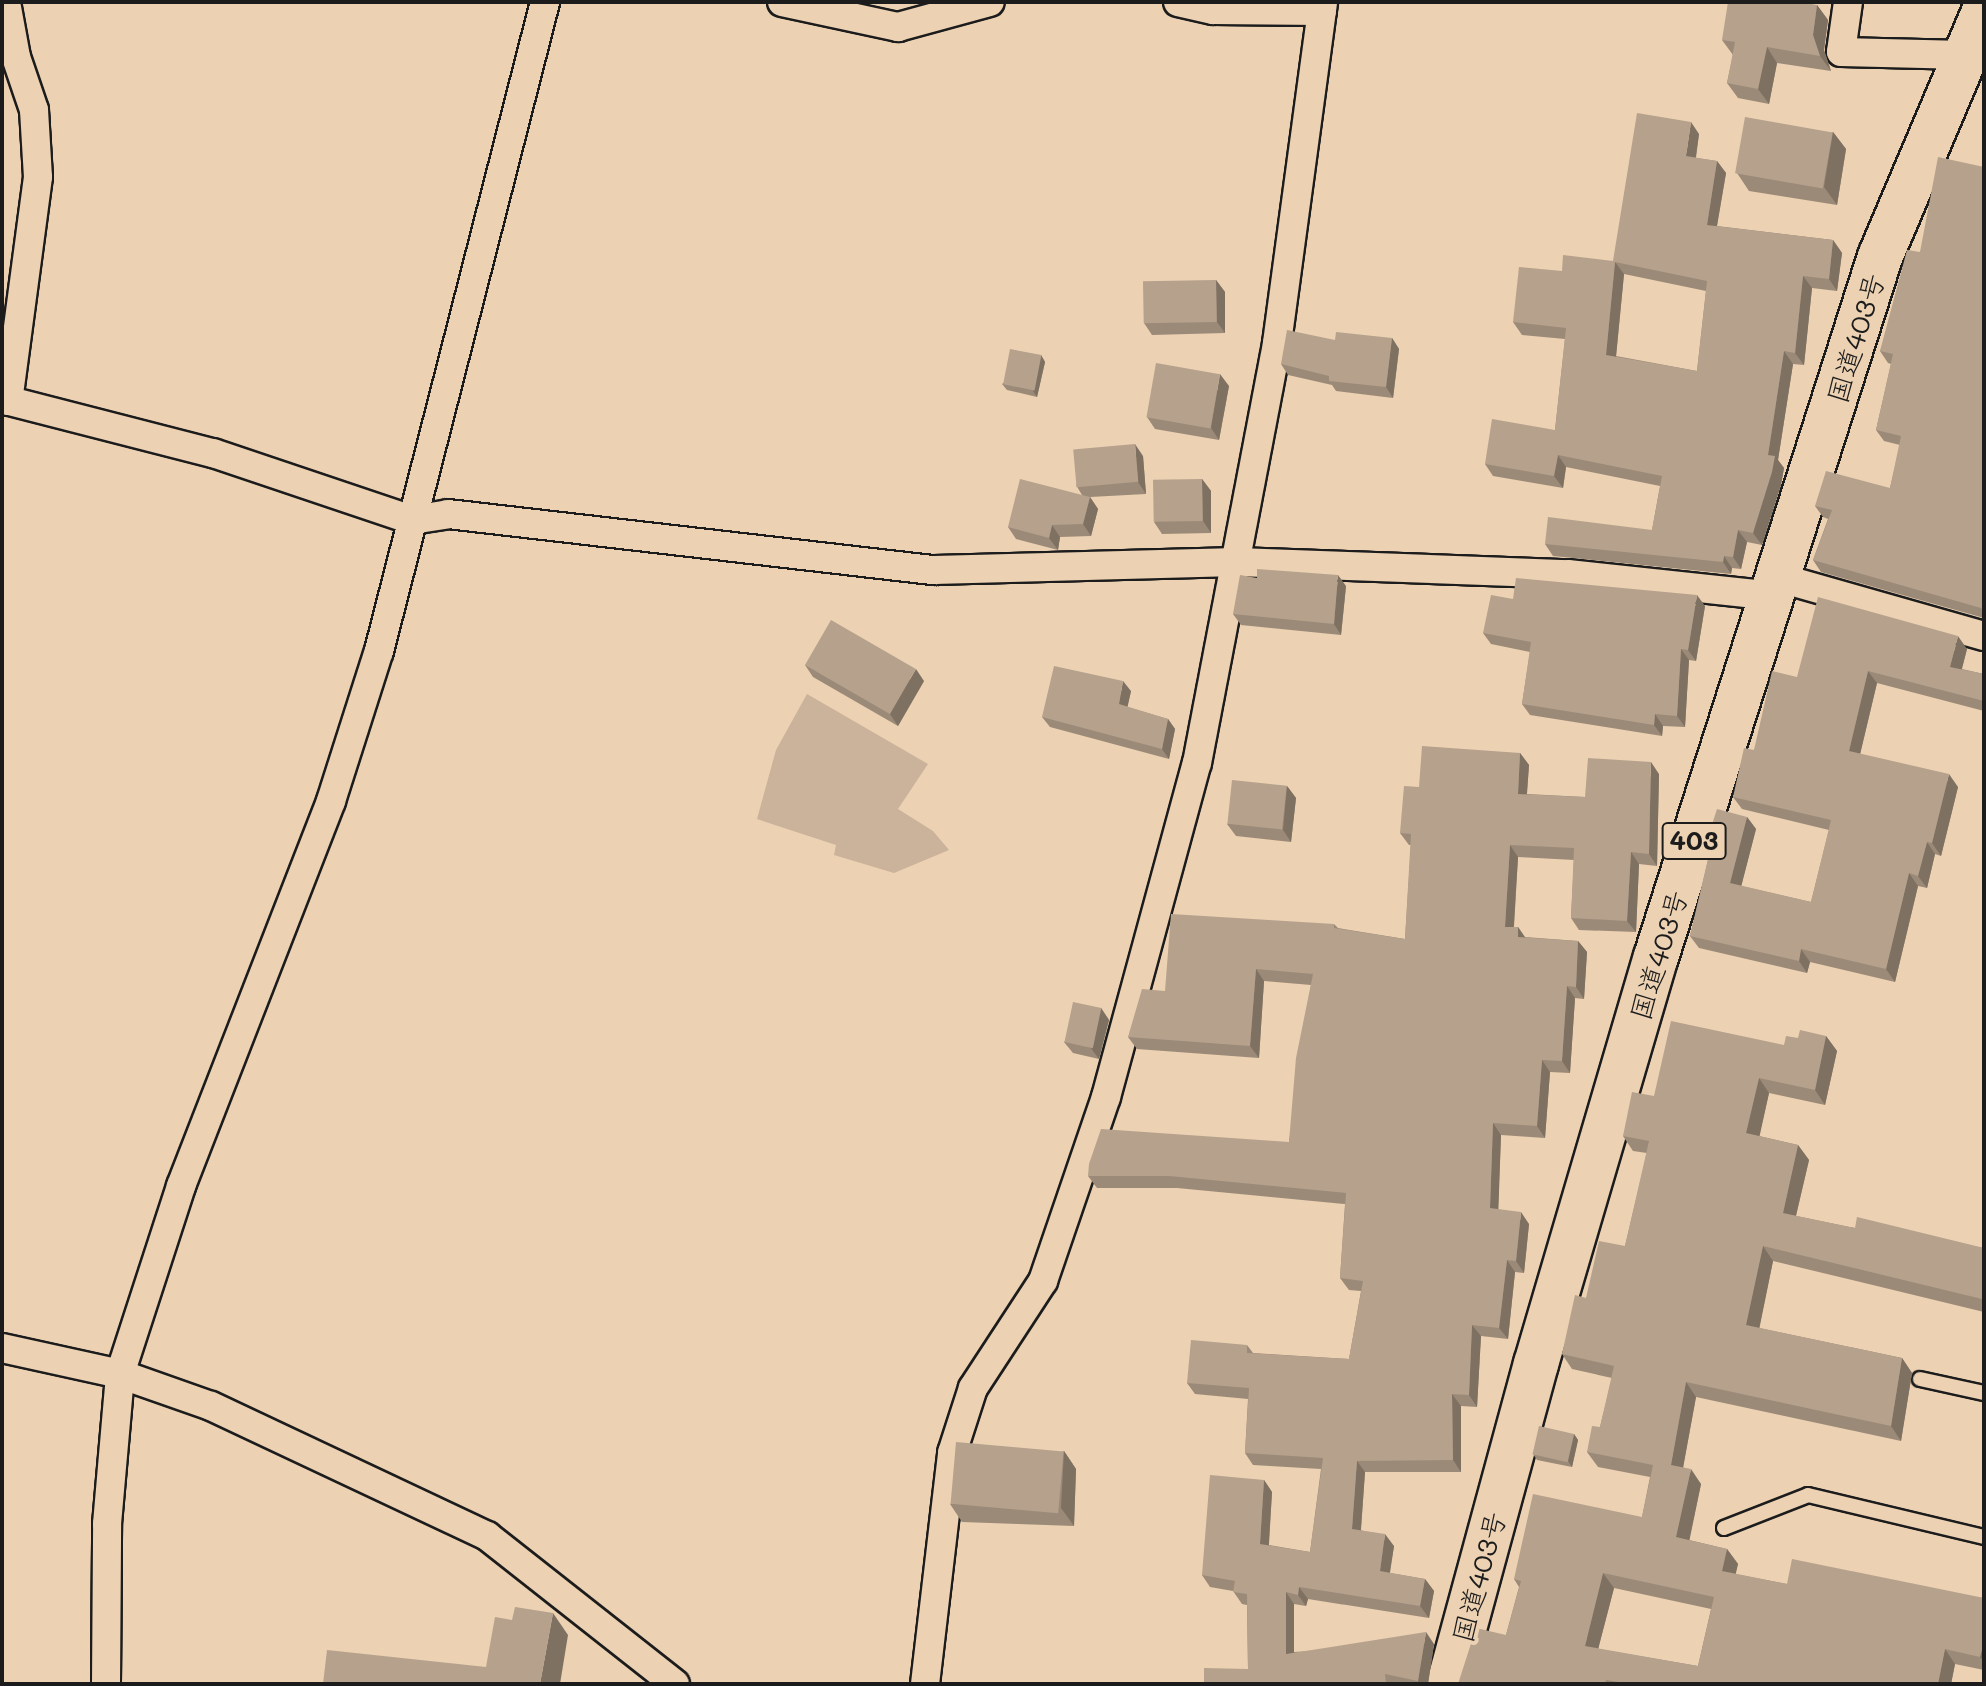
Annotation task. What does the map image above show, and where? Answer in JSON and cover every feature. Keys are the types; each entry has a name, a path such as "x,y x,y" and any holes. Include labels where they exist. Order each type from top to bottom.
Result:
{"highway":[{"name":"国道403号","path":"1449,1684 1536,1364 1656,957 1777,587 1880,257 1984,12"}],"street":[{"path":"6,2 16,57 34,110 38,177 5,400 213,453 412,520 448,514 934,570 1237,562 1568,574 1777,587 1984,636"},
{"path":"106,1684 107,1524 120,1374 181,1186 331,801 379,651 545,2"},
{"path":"782,2 898,27 990,2"},
{"path":"925,1684 952,1453 973,1388 1043,1281 1106,1097 1197,763 1277,343 1323,6 1213,10 1178,2"},
{"path":"1848,2 1841,52 1965,55"},
{"path":"2,1348 120,1374 211,1406 487,1536 675,1684"}],"lane":[{"path":"1920,1379 1984,1393"},
{"path":"1724,1528 1808,1495 1984,1537"}],"shaded area":[{"path":"807,694 928,764 898,809 933,831 949,850 894,873 834,855 836,845 757,819 776,750"}],"building":[{"path":"1728,2 1801,2 1817,5 1813,35 1820,56 1767,47 1758,89 1727,83 1735,42 1722,40"},
{"path":"1637,113 1691,122 1686,156 1717,161 1707,225 1833,240 1829,279 1803,276 1795,353 1784,351 1768,455 1775,456 1772,472 1753,533 1738,530 1733,557 1724,556 1723,562 1545,544 1548,517 1652,530 1662,476 1558,455 1554,476 1485,464 1492,419 1555,430 1566,328 1513,322 1519,267 1562,271 1563,255 1613,261","holes":["1615,262 1707,281 1697,371 1606,355"]},
{"path":"1745,117 1833,132 1823,189 1735,173"},
{"path":"1938,157 1984,167 1984,613 1981,608 1813,560 1832,510 1815,506 1826,471 1890,488 1901,436 1876,430 1893,354 1880,351 1907,250 1920,252"},
{"path":"1216,280 1217,322 1144,323 1143,281"},
{"path":"1287,330 1335,340 1336,332 1392,338 1386,387 1329,381 1329,376 1281,364"},
{"path":"1010,349 1041,355 1035,390 1003,384"},
{"path":"1156,363 1220,374 1210,428 1146,417"},
{"path":"1135,444 1138,482 1077,487 1073,449"},
{"path":"1020,479 1090,497 1083,524 1052,525 1049,538 1008,527"},
{"path":"1202,479 1203,521 1154,522 1153,480"},
{"path":"1257,569 1338,575 1334,624 1233,614 1240,575 1257,578"},
{"path":"1516,578 1697,595 1688,650 1681,649 1677,716 1655,714 1654,725 1522,704 1531,642 1483,633 1491,595 1513,599"},
{"path":"1818,597 1958,636 1950,667 1984,674 1984,701 1868,671 1849,751 1949,774 1932,843 1927,842 1918,876 1909,873 1886,969 1801,949 1799,961 1690,936 1709,855 1703,853 1717,809 1747,817 1730,883 1811,902 1831,820 1733,797 1744,748 1754,750 1772,671 1797,677"},
{"path":"831,620 916,669 890,714 805,665"},
{"path":"1054,666 1123,681 1119,704 1168,719 1162,749 1042,717"},
{"path":"1422,746 1520,753 1518,794 1585,797 1588,758 1651,762 1649,854 1631,852 1627,921 1571,918 1574,848 1510,845 1505,927 1518,927 1518,937 1578,941 1576,987 1567,986 1562,1061 1542,1060 1537,1126 1493,1123 1490,1208 1521,1212 1516,1261 1507,1260 1499,1328 1472,1325 1469,1395 1452,1394 1453,1460 1357,1461 1352,1529 1385,1534 1380,1571 1425,1579 1420,1606 1299,1587 1298,1595 1286,1592 1286,1654 1426,1632 1418,1681 1385,1674 1386,1684 1204,1684 1204,1668 1248,1669 1247,1594 1233,1592 1235,1581 1202,1575 1210,1475 1264,1480 1260,1544 1310,1552 1323,1458 1245,1453 1249,1388 1187,1383 1191,1340 1247,1345 1247,1353 1349,1359 1363,1281 1340,1278 1346,1193 1169,1176 1088,1176 1089,1164 1101,1129 1289,1142 1296,1058 1313,974 1256,969 1250,1046 1128,1037 1142,989 1165,991 1171,914 1334,924 1334,928 1405,939 1411,834 1400,833 1404,786 1419,787"},
{"path":"1232,780 1287,786 1282,830 1227,824"},
{"path":"1073,1002 1101,1008 1093,1048 1064,1042"},
{"path":"1671,1021 1784,1045 1786,1036 1798,1038 1800,1030 1826,1036 1815,1090 1759,1078 1746,1133 1798,1145 1783,1213 1855,1228 1857,1217 1984,1248 1982,1299 1763,1246 1746,1325 1902,1358 1891,1426 1686,1382 1671,1465 1691,1469 1676,1537 1727,1549 1722,1571 1787,1584 1792,1559 1984,1598 1984,1642 1980,1657 1945,1649 1938,1684 1631,1684 1606,1680 1605,1684 1458,1684 1476,1628 1506,1635 1521,1581 1514,1579 1533,1494 1642,1517 1653,1465 1587,1452 1592,1426 1600,1427 1614,1366 1562,1354 1575,1295 1586,1298 1599,1241 1625,1246 1649,1141 1623,1136 1632,1092 1654,1096","holes":["1603,1573 1714,1597 1698,1666 1585,1646"]},
{"path":"1539,1426 1574,1434 1568,1462 1532,1454"},
{"path":"956,1442 1064,1451 1058,1513 951,1504"},
{"path":"515,1607 553,1613 540,1684 323,1684 327,1650 486,1667 495,1617 512,1620"}]}
